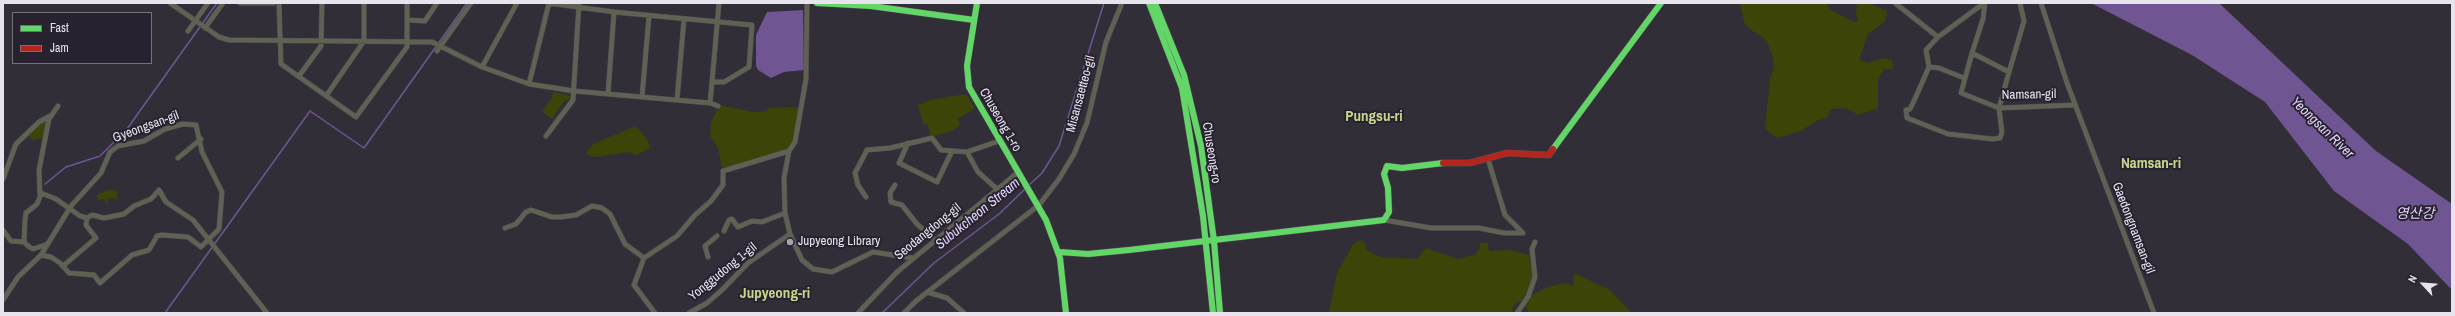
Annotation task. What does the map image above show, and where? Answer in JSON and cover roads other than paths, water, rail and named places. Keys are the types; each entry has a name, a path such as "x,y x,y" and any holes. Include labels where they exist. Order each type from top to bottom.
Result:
{"street":[{"path":"170,3 219,37 229,40 432,42 442,45 482,67 529,84 574,91 710,103 718,106"},
{"path":"188,31 208,3"},
{"path":"205,28 223,3"},
{"path":"240,3 274,3"},
{"path":"279,3 281,64 356,117 407,47 408,3"},
{"path":"299,76 321,46 322,3"},
{"path":"326,96 364,41 364,3"},
{"path":"408,20 425,20 437,3"},
{"path":"437,50 471,3"},
{"path":"482,67 516,3"},
{"path":"529,84 548,3 649,16 752,25 749,67 724,82 712,82"},
{"path":"710,103 719,3"},
{"path":"807,3 806,79 795,142 789,151 784,178 785,213 790,234 802,260 813,269 832,272 873,252 913,258"},
{"path":"817,3 871,6 974,20"},
{"name":"Chuseong 1-ro","path":"977,3 967,66 968,82 972,94 1018,174 1038,205"},
{"name":"Misansaetteo-gil","path":"1038,205 1059,179 1074,154 1087,123 1106,42 1122,3"},
{"name":"Chuseong-ro","path":"1150,3 1182,88 1206,242 1213,313"},
{"name":"Chuseong-ro","path":"1155,3 1184,75 1191,99 1201,146 1214,241 1220,313"},
{"path":"1384,220 1387,217 1388,212 1388,188 1384,174 1387,166 1412,167 1488,159 1507,153 1549,155 1661,3"},
{"path":"1895,3 1938,37"},
{"path":"1985,3 1938,37 1926,50 1929,67 1910,109 1906,110 1908,119 1948,134 1993,139 2000,138 2002,132 1999,108 2008,72"},
{"path":"1972,53 1983,19 1985,3"},
{"name":"Namsan-gil","path":"2020,3 2024,21 2008,72 1972,53 1961,93 1999,108 2075,105 2041,3"},
{"path":"546,136 573,100 579,6"},
{"path":"608,94 614,12"},
{"path":"642,97 649,16"},
{"path":"677,100 684,19"},
{"path":"1929,67 1939,68 1964,78"},
{"name":"Gaedongnamsan-gil","path":"2075,105 2154,313"},
{"path":"3,179 16,144 39,122 50,116 58,106"},
{"path":"24,242 26,215 37,204 41,193 39,170 50,116"},
{"name":"Gyeongsan-gil","path":"3,300 18,277 41,255 70,208 96,180 109,154 118,146 144,141 165,128 183,124 196,124 201,139 202,152 222,192 219,229 211,244"},
{"path":"866,197 858,185 855,173 862,164 864,153 872,148 884,149 932,138 941,150 967,152 999,141"},
{"path":"178,158 201,139"},
{"path":"908,143 899,163 937,182 952,151"},
{"path":"655,313 634,285 644,258 677,236 695,215 711,201 723,185 723,171 789,151"},
{"path":"967,152 978,172 997,189"},
{"path":"1059,252 1088,254 1206,242 1384,220 1431,228 1479,228 1504,233 1523,233 1505,215 1488,159"},
{"name":"Seodangdong-gil","path":"858,313 882,285 913,258 997,189 1018,174"},
{"path":"895,185 890,193 891,202 902,205 917,224 928,232 935,240"},
{"path":"41,193 56,199 76,214 87,218 92,215 104,218 124,214 134,206 151,200 159,190 166,202 192,220 266,313"},
{"path":"904,313 927,292 1038,205 1059,252 1066,290 1066,313"},
{"path":"505,228 516,224 526,212 531,210 552,217 561,217 576,215 592,206 599,206 610,214 625,244 644,258"},
{"name":"Yonggudong 1-gil","path":"724,231 729,220 732,219 738,227 752,221 762,222 785,213"},
{"path":"63,266 96,238 86,225 87,218"},
{"path":"3,230 11,241 24,242 33,249 48,244"},
{"name":"Yonggudong 1-gil","path":"689,313 722,290 748,263 790,234"},
{"path":"41,255 51,257 63,266 69,273 94,275 100,283 132,255 149,250 156,236 188,237 201,247 211,244"},
{"name":"Yonggudong 1-gil","path":"708,257 705,246 717,236"},
{"path":"1517,313 1528,297 1535,277 1532,249 1535,242"},
{"path":"927,292 946,298 964,313"}],"water":[{"name":"영산강","path":"2091,3 2219,3 2376,151 2452,204 2452,290 2408,244 2334,191 2265,102 2192,55"},
{"path":"803,10 804,70 784,72 771,78 758,70 756,65 756,35 767,12"}],"waterway":[{"path":"45,184 66,167 100,156 127,129 217,3"},
{"path":"165,313 310,111 364,148 467,3"},
{"name":"Subukcheon Stream","path":"1028,186 1042,173 1059,146 1104,3"},
{"name":"Subukcheon Stream","path":"882,313 934,263 999,214 1025,189"}],"place":[{"name":"Jupyeong Library","path":"790,242"}],"district":[{"name":"Pungsu-ri","path":"1374,117"},
{"name":"Namsan-ri","path":"2151,164"},
{"name":"Jupyeong-ri","path":"775,294"}],"water label":[{"name":"Yeongsan River","path":"2322,128"}]}
